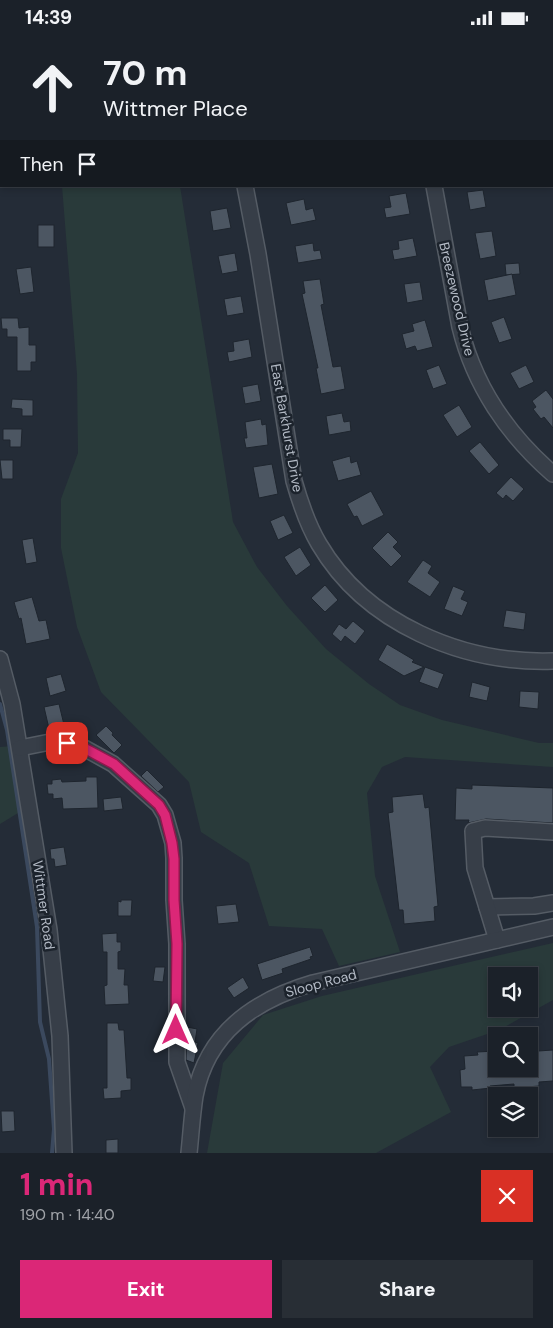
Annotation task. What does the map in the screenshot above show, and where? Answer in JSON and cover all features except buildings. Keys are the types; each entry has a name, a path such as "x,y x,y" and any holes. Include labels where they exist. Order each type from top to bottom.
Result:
{"street":[{"name":"East Barkhurst Drive","path":"245,187 258,254 294,481 302,509 322,549 337,570 361,594 390,617 425,636 443,644 486,656 553,661"},
{"name":"Breezewood Drive","path":"434,187 458,319 464,345 476,375 502,418 524,447 553,474"},
{"name":"Wittmer Road","path":"0,659 12,704 20,748 49,930 60,1036 64,1153"},
{"path":"20,748 50,742 67,743 84,748 114,764 159,805 165,815 172,843 175,868 177,1062 194,1110"},
{"path":"497,940 475,868 473,831 485,827 553,831"},
{"path":"487,907 534,906 553,903"},
{"name":"Sloop Road","path":"189,1153 196,1095 202,1075 226,1033 237,1021 258,1005 282,993 312,983 553,927"}],"shaded area":[{"path":"62,187 180,187 233,522 257,567 287,606 326,649 369,684 400,705 442,720 539,743 553,743 553,767 405,757 382,767 367,793 375,876 400,952 339,966 322,929 269,926 249,863 201,832 189,782 101,692 77,627 61,548 61,499 78,453 77,374"},
{"path":"12,746 23,810 0,824 0,747"},
{"path":"553,943 553,1000 538,1008 538,967 488,967 488,1017 522,1017 504,1027 488,1027 488,1034 449,1047 430,1067 451,1112 376,1153 207,1153 223,1063 263,1015 322,996"}],"waterway":[{"path":"0,704 7,730 37,927 40,1022 49,1059 54,1129 52,1153"}],"route":[{"path":"67,743 84,748 114,764 159,805 165,815 172,843 175,877 174,900 177,944 176,1030"}]}
